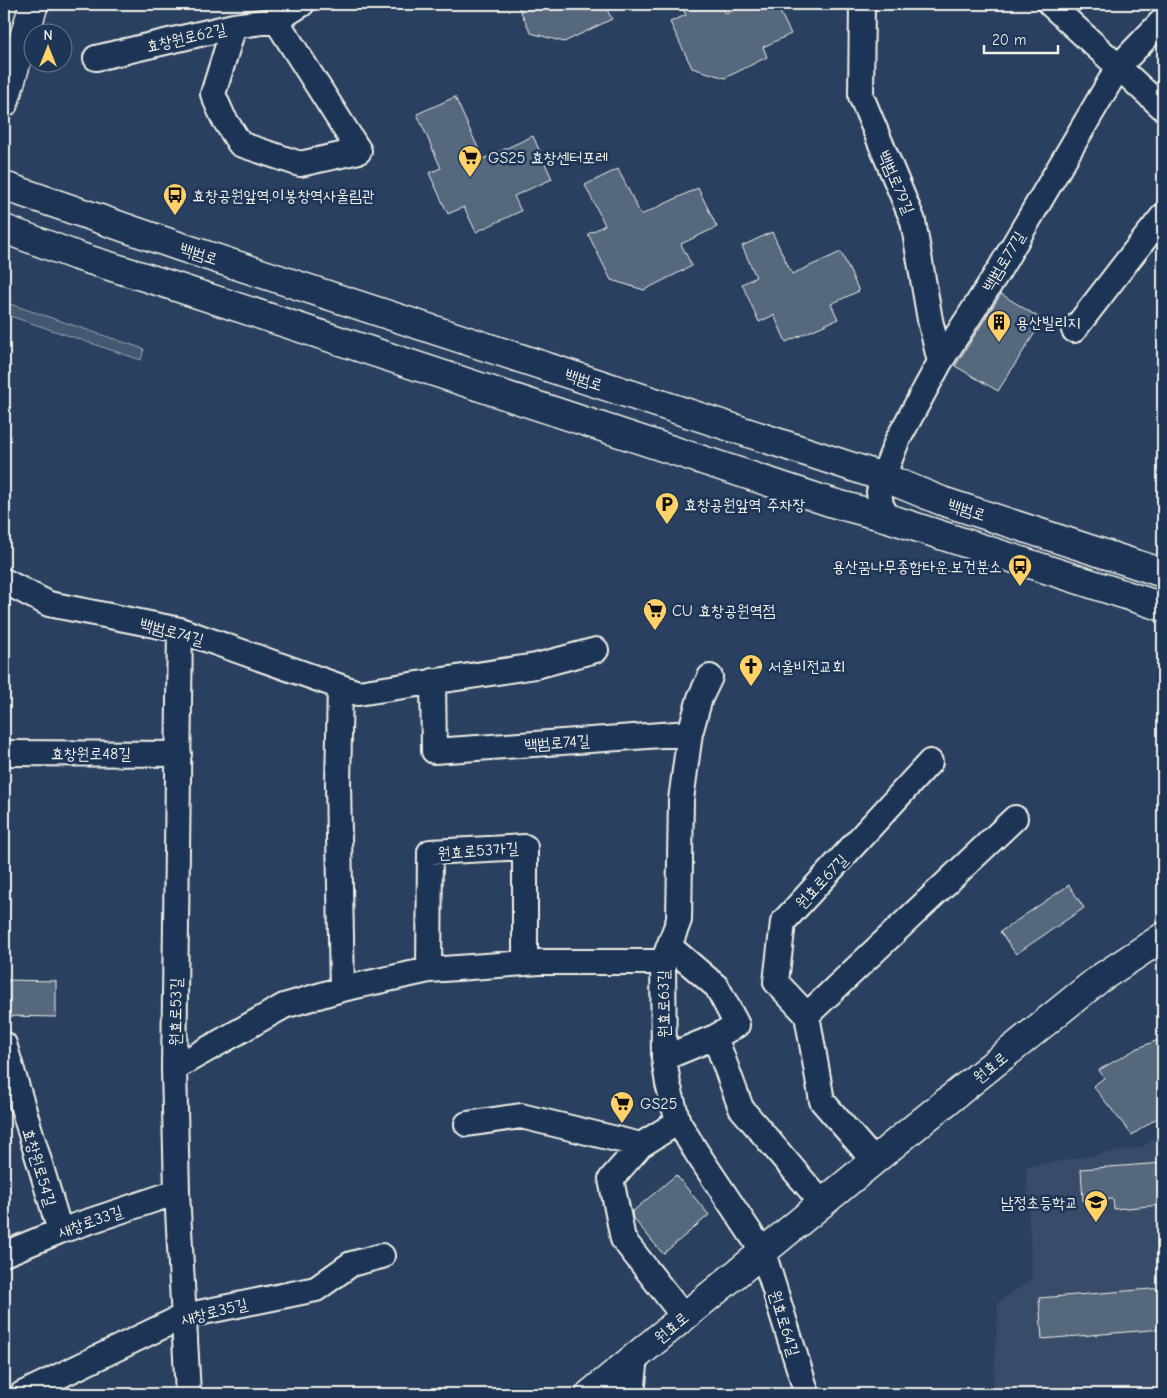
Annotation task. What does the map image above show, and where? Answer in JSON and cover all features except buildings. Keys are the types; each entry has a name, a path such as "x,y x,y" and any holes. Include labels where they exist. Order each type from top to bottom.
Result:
{"main road":[{"path":"4,103 34,4"},
{"name":"백범로","path":"4,186 181,247 883,477 942,500 1163,573"},
{"name":"백범로","path":"4,229 77,256 834,503 888,518 1163,607"},
{"path":"170,285 158,269 162,251 181,247"},
{"path":"790,488 834,492 857,488 883,477"},
{"name":"원효로","path":"590,1394 1099,979 1163,937"}],"street":[{"name":"효창원로62길","path":"96,58 234,26 276,20 302,4"},
{"name":"백범로79길","path":"862,4 861,96 913,221 930,320 940,362"},
{"path":"1050,4 1163,108"},
{"path":"234,26 214,94 222,117 240,144 300,164 359,151 276,20"},
{"name":"백범로77길","path":"888,518 881,505 879,492 883,477 897,441 940,362 999,270 1118,66 1163,20"},
{"path":"1074,330 1163,216"},
{"name":"백범로74길","path":"4,581 49,604 180,630 358,693 536,666 596,650"},
{"name":"원효로53길","path":"180,630 174,1068 177,1192 188,1394"},
{"name":"원효로63길","path":"710,677 700,698 690,733 681,800 679,920 666,954 664,1058 668,1084 678,1122 763,1252"},
{"name":"백범로74길","path":"433,681 434,751 690,733"},
{"path":"340,687 338,784 342,989"},
{"name":"효창원로48길","path":"4,753 178,754"},
{"name":"원효로67길","path":"807,1015 776,982 783,922 930,762"},
{"path":"874,1161 822,1101 807,1015 1015,818"},
{"name":"원효로53가길","path":"429,970 430,852 525,847 525,962"},
{"path":"174,1068 284,1006 342,989 429,970 525,962 666,954 717,987 737,1025 715,1037 664,1058"},
{"path":"715,1037 741,1108 822,1203"},
{"name":"효창원로54길","path":"4,1044 60,1231"},
{"path":"468,1124 521,1116 641,1145"},
{"path":"678,1122 641,1145 612,1179 623,1239 684,1317"},
{"name":"새창로33길","path":"4,1254 60,1231 177,1192"},
{"name":"원효로64길","path":"763,1252 807,1394"},
{"name":"새창로35길","path":"22,1394 184,1316 316,1289 351,1264 382,1256"},
{"path":"632,1394 636,1356"}],"shaded area":[{"path":"4,302 144,349 141,360 4,314"},
{"name":"남정초등학교","path":"1163,1134 1163,1394 993,1394 998,1303 1032,1279 1026,1167 1142,1147"}],"place":[{"name":"GS25 효창센터포레","path":"470,178"},
{"name":"효창공원앞역.이봉창역사울림관","path":"175,216"},
{"name":"용산빌리지","path":"999,343"},
{"name":"효창공원앞역 주차장","path":"667,525"},
{"name":"용산꿈나무종합타운.보건분소","path":"1020,587"},
{"name":"CU 효창공원역점","path":"655,631"},
{"name":"서울비전교회","path":"751,687"},
{"name":"GS25","path":"622,1124"},
{"name":"남정초등학교","path":"1096,1223"}]}
